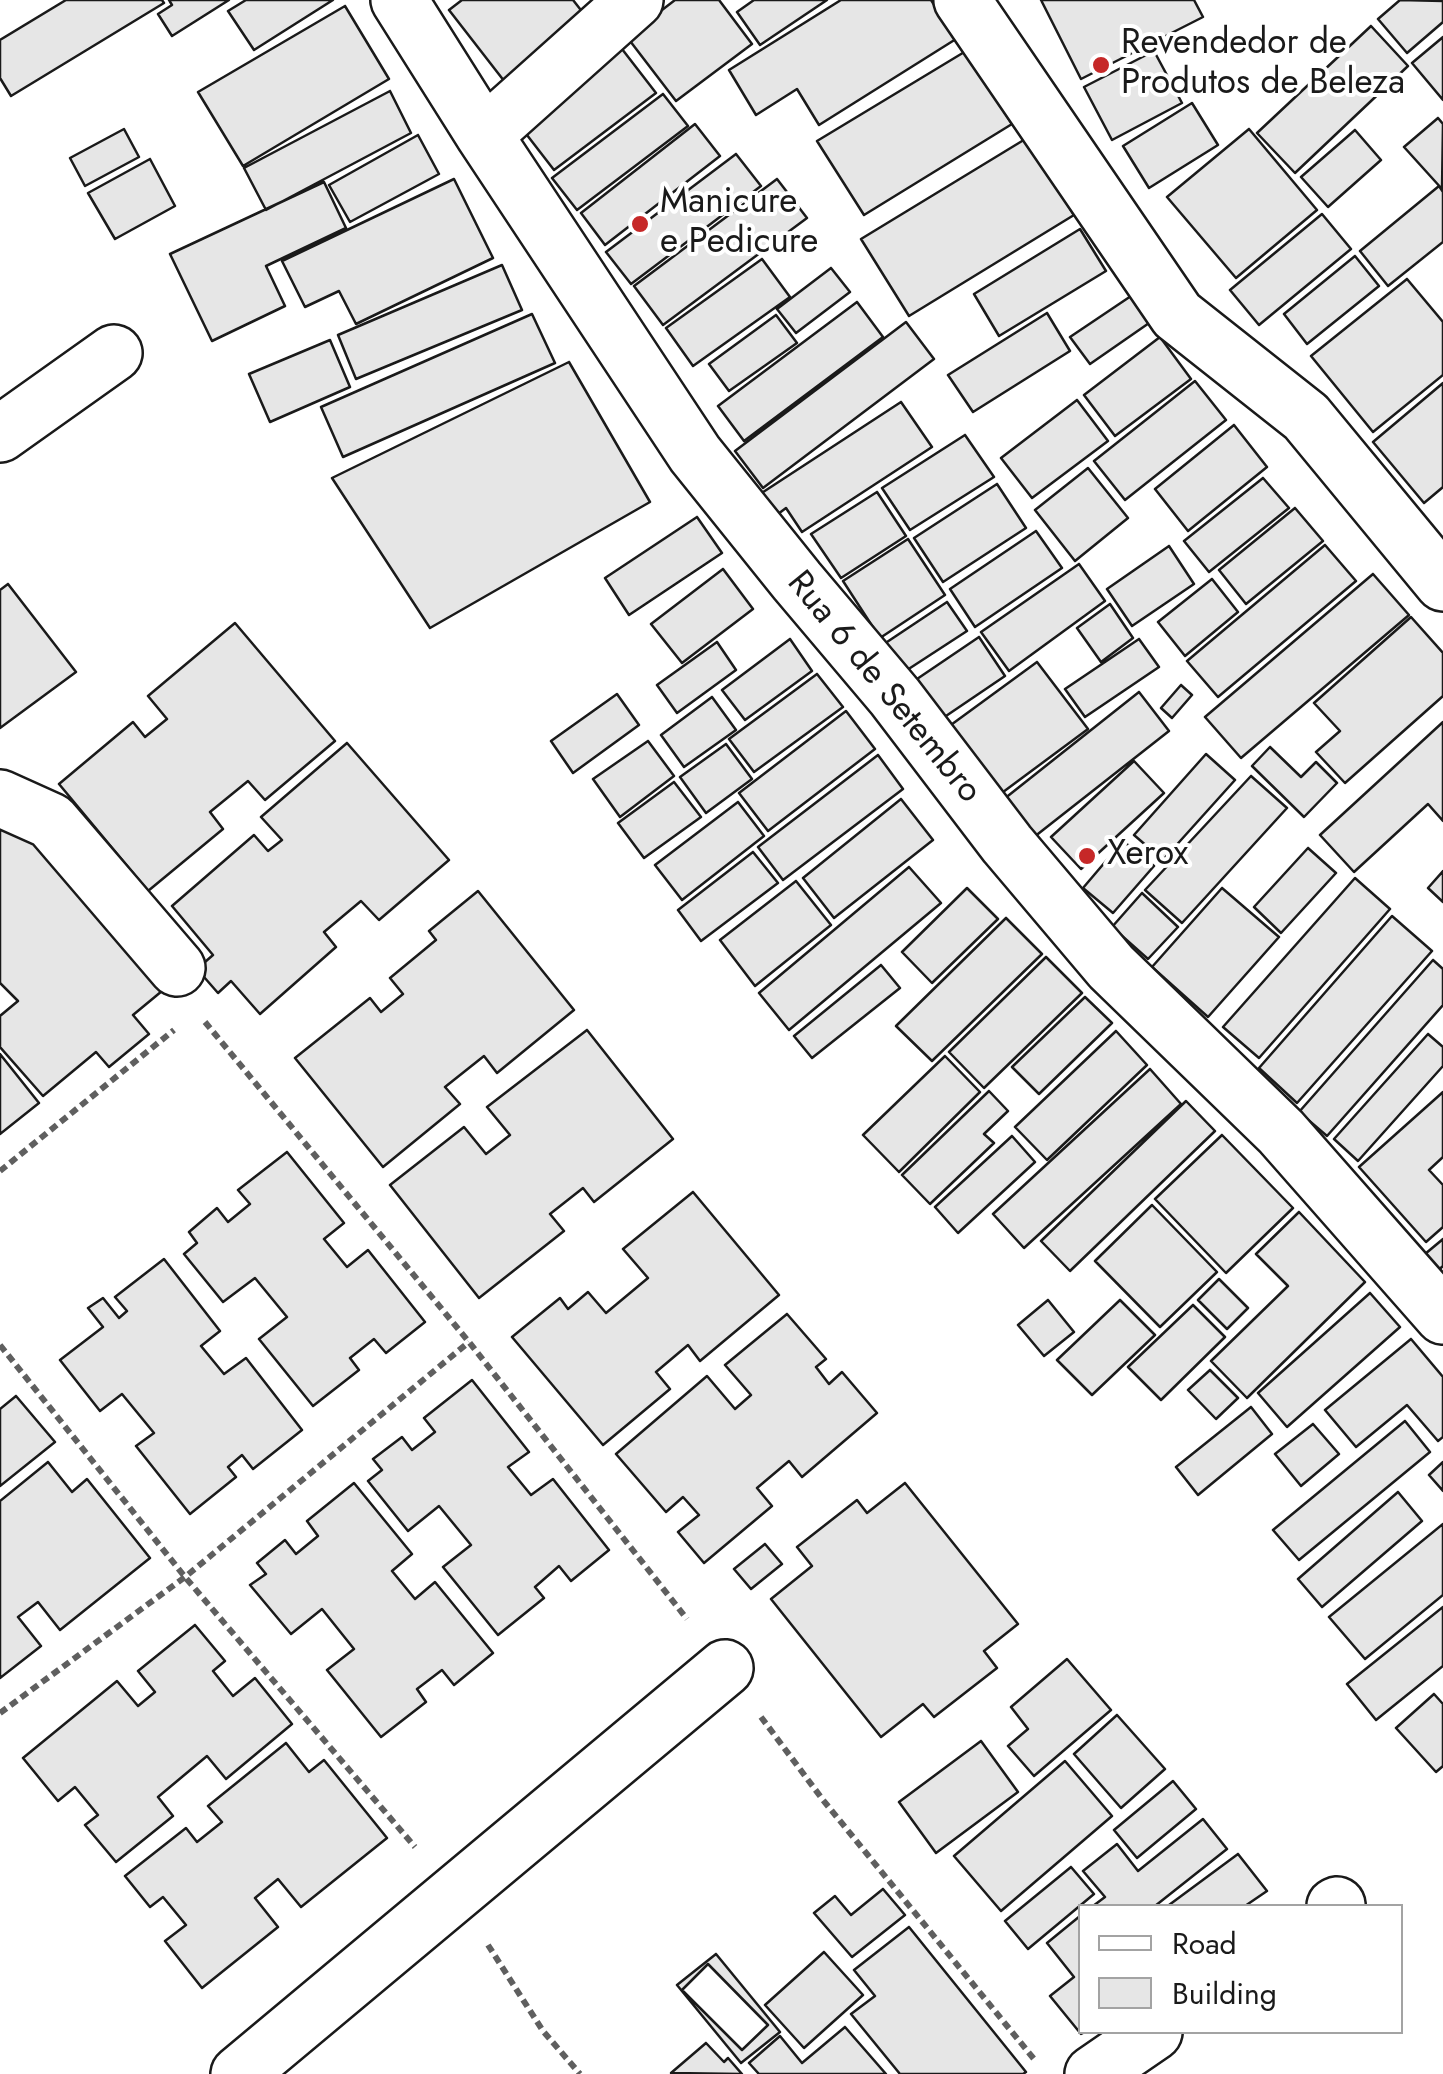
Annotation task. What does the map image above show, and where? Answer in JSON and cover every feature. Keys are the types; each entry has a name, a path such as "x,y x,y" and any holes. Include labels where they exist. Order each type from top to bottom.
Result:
{"street":[{"name":"Rua 6 de Setembro","path":"399,0 484,136 695,454 895,697 1006,844 1111,967 1281,1132 1443,1316"},
{"path":"484,136 634,0"},
{"path":"962,0 1176,315 1306,418 1443,583"},
{"path":"0,434 114,353"},
{"path":"0,798 50,821 187,990"},
{"path":"239,2074 725,1668"},
{"path":"1093,2074 1151,2034"}],"path":[{"path":"0,1170 187,990 725,1668 823,1800 1034,2059"},
{"path":"0,1713 185,1577 469,1342"},
{"path":"0,1345 185,1577 456,1895 543,2031 580,2074"}],"building":[{"path":"66,0 164,3 11,96 0,78 0,40"},
{"path":"169,0 229,0 172,36 158,14 172,5"},
{"path":"246,0 333,0 254,50 228,11"},
{"path":"462,0 573,0 591,23 508,86 449,10"},
{"path":"675,0 719,0 752,44 676,101 627,37"},
{"path":"754,0 827,0 760,45 737,12"},
{"path":"841,0 931,0 956,39 819,125 797,89 756,115 729,70"},
{"path":"1041,0 1194,0 1203,17 1081,79"},
{"path":"1400,0 1443,1 1443,22 1407,53 1378,19"},
{"path":"345,6 389,79 243,166 198,92"},
{"path":"1371,26 1408,66 1295,173 1257,133"},
{"path":"1443,37 1443,100 1412,63"},
{"path":"622,49 656,93 554,170 520,126"},
{"path":"966,51 1012,124 864,215 817,141"},
{"path":"1154,51 1182,103 1112,140 1084,87"},
{"path":"390,91 411,133 266,210 244,168"},
{"path":"663,94 688,126 577,210 552,178"},
{"path":"1192,103 1218,145 1149,188 1123,146"},
{"path":"1438,118 1443,124 1442,189 1404,147"},
{"path":"695,124 720,156 605,245 581,213"},
{"path":"124,129 139,157 85,186 70,158"},
{"path":"1249,129 1317,210 1236,278 1167,197"},
{"path":"1355,130 1381,160 1328,207 1301,177"},
{"path":"418,135 439,174 350,222 329,185"},
{"path":"1027,138 1074,215 909,316 861,239"},
{"path":"736,154 761,186 631,284 606,252"},
{"path":"150,159 175,206 115,239 88,193"},
{"path":"454,179 493,258 356,324 339,291 305,307 282,261"},
{"path":"777,179 807,218 663,325 634,286"},
{"path":"324,182 346,228 266,266 285,306 212,341 170,254"},
{"path":"1439,186 1443,192 1443,242 1388,286 1360,251"},
{"path":"1322,214 1351,249 1259,325 1230,290"},
{"path":"1080,229 1106,271 999,336 974,294"},
{"path":"1355,256 1379,286 1307,344 1284,314"},
{"path":"762,259 790,297 693,366 666,328"},
{"path":"502,265 522,310 356,379 338,335"},
{"path":"831,268 850,292 796,333 777,309"},
{"path":"1407,279 1443,322 1443,375 1373,432 1311,356"},
{"path":"1134,294 1152,321 1090,364 1070,337"},
{"path":"857,302 883,337 744,441 718,406"},
{"path":"1047,313 1070,351 973,412 948,375"},
{"path":"532,314 555,363 343,457 321,407"},
{"path":"776,315 797,343 729,391 709,364"},
{"path":"906,322 934,359 763,488 735,451"},
{"path":"1160,337 1191,379 1115,436 1084,395"},
{"path":"330,340 350,387 270,422 249,374"},
{"path":"569,362 650,502 430,628 332,478"},
{"path":"1195,381 1226,420 1125,500 1094,461"},
{"path":"1443,383 1443,487 1424,503 1373,442"},
{"path":"1077,400 1108,441 1032,498 1001,458"},
{"path":"901,402 932,447 802,532 786,508 770,520 754,498"},
{"path":"1234,425 1267,467 1188,531 1155,489"},
{"path":"965,435 994,477 910,530 882,488"},
{"path":"1088,468 1128,518 1075,561 1035,510"},
{"path":"1263,478 1289,508 1209,572 1184,541"},
{"path":"997,484 1026,528 943,582 914,538"},
{"path":"877,492 906,536 841,578 811,534"},
{"path":"1295,508 1323,541 1246,604 1219,570"},
{"path":"697,517 722,553 629,615 605,578"},
{"path":"1036,531 1062,568 975,627 950,589"},
{"path":"908,539 945,595 880,638 843,581"},
{"path":"1325,545 1356,581 1218,697 1187,661"},
{"path":"1169,546 1194,584 1132,626 1107,589"},
{"path":"1079,564 1105,601 1009,671 981,632"},
{"path":"723,569 753,609 682,663 651,624"},
{"path":"1373,574 1409,615 1241,758 1205,717"},
{"path":"1212,579 1238,612 1185,656 1158,622"},
{"path":"8,584 76,672 0,728 0,590"},
{"path":"947,602 967,631 904,672 884,644"},
{"path":"1110,604 1133,638 1101,662 1077,628"},
{"path":"1411,617 1443,653 1443,696 1345,783 1316,752 1340,731 1314,703"},
{"path":"235,623 335,741 265,800 248,781 210,812 223,829 148,891 59,784 133,722 145,737 167,719 148,696"},
{"path":"979,637 1005,676 943,718 917,679"},
{"path":"790,639 812,671 745,720 722,690"},
{"path":"1139,639 1159,667 1085,717 1065,689"},
{"path":"717,642 736,670 677,713 657,685"},
{"path":"1037,662 1088,729 995,798 944,730"},
{"path":"817,674 843,707 754,772 729,739"},
{"path":"1181,685 1192,695 1172,718 1161,708"},
{"path":"1139,692 1169,731 1029,841 999,803"},
{"path":"617,694 639,725 573,773 551,741"},
{"path":"712,697 736,730 684,767 661,735"},
{"path":"846,711 875,749 768,831 739,793"},
{"path":"1443,722 1443,821 1428,804 1354,872 1320,835"},
{"path":"648,741 674,776 620,817 593,779"},
{"path":"347,743 449,860 379,920 361,901 324,932 336,947 260,1014 231,981 218,993 197,969 213,955 172,906 254,835 268,851 282,840 261,817"},
{"path":"726,744 752,779 706,813 680,777"},
{"path":"1270,747 1301,777 1316,762 1337,783 1304,817 1252,766"},
{"path":"1206,754 1235,780 1163,860 1134,835"},
{"path":"878,755 903,789 783,880 758,847"},
{"path":"1134,761 1164,793 1081,869 1051,837"},
{"path":"1251,776 1287,808 1182,923 1145,890"},
{"path":"674,782 701,817 644,858 618,823"},
{"path":"901,799 933,840 834,918 803,878"},
{"path":"738,802 764,836 682,900 655,865"},
{"path":"15,818 162,991 133,1015 149,1034 109,1067 96,1052 43,1096 0,1047 0,1016 18,1001 0,983 0,831"},
{"path":"1123,841 1154,866 1113,913 1083,888"},
{"path":"1308,848 1336,873 1281,933 1254,907"},
{"path":"753,852 778,883 701,941 678,910"},
{"path":"909,867 941,903 789,1030 759,993"},
{"path":"1443,871 1443,902 1428,888"},
{"path":"1355,878 1390,909 1259,1058 1223,1027"},
{"path":"796,881 831,925 755,986 720,940"},
{"path":"967,888 998,919 932,983 902,952"},
{"path":"1222,888 1279,937 1208,1017 1152,967"},
{"path":"478,891 574,1010 497,1073 484,1056 445,1087 460,1104 383,1167 295,1058 370,998 381,1012 403,994 390,978 436,940 429,931"},
{"path":"1142,893 1178,927 1148,959 1112,927"},
{"path":"1392,916 1432,951 1297,1103 1259,1068"},
{"path":"1006,918 1042,954 932,1061 896,1026"},
{"path":"1046,957 1082,993 984,1088 949,1052"},
{"path":"1433,960 1443,969 1443,1005 1327,1136 1299,1112"},
{"path":"881,965 900,988 812,1058 794,1036"},
{"path":"1085,997 1112,1023 1039,1094 1012,1067"},
{"path":"587,1030 673,1139 594,1202 583,1188 550,1214 564,1231 479,1298 390,1185 464,1127 486,1154 510,1135 487,1107"},
{"path":"1116,1031 1147,1065 1047,1160 1015,1127"},
{"path":"1428,1034 1443,1047 1443,1066 1358,1161 1334,1139"},
{"path":"0,1054 39,1103 0,1134"},
{"path":"945,1056 980,1092 899,1172 863,1135"},
{"path":"1150,1069 1181,1104 1024,1248 993,1214"},
{"path":"989,1091 1008,1111 984,1134 994,1143 930,1204 902,1175"},
{"path":"1443,1092 1443,1157 1429,1170 1443,1185 1443,1227 1426,1242 1359,1167"},
{"path":"1186,1101 1215,1131 1070,1271 1041,1241"},
{"path":"1222,1135 1293,1208 1226,1273 1155,1199"},
{"path":"1012,1136 1035,1162 958,1233 935,1207"},
{"path":"287,1152 344,1223 324,1239 347,1267 368,1250 425,1322 386,1353 374,1339 350,1358 359,1370 313,1406 259,1339 287,1317 255,1278 223,1302 184,1254 197,1243 189,1232 217,1208 228,1222 250,1204 238,1190"},
{"path":"693,1192 779,1295 700,1361 688,1345 656,1372 670,1389 603,1445 512,1337 560,1298 568,1309 588,1292 606,1313 648,1278 623,1249"},
{"path":"1152,1205 1217,1272 1160,1327 1095,1261"},
{"path":"1299,1212 1365,1282 1247,1398 1211,1361 1288,1286 1256,1254"},
{"path":"1443,1239 1443,1266 1433,1275 1419,1259"},
{"path":"164,1259 220,1331 201,1346 224,1374 246,1358 302,1430 253,1469 242,1455 228,1467 236,1477 190,1514 136,1446 154,1433 122,1394 100,1411 60,1360 103,1327 88,1308 103,1298 119,1318 127,1311 115,1297"},
{"path":"1219,1279 1248,1308 1227,1329 1198,1300"},
{"path":"1370,1293 1400,1327 1287,1427 1258,1393"},
{"path":"1048,1300 1074,1332 1044,1356 1018,1325"},
{"path":"1120,1300 1155,1335 1092,1395 1057,1360"},
{"path":"1193,1305 1225,1337 1161,1400 1128,1367"},
{"path":"787,1314 826,1359 816,1367 829,1384 842,1372 877,1413 802,1477 789,1461 757,1488 772,1506 704,1563 678,1532 699,1515 683,1497 666,1512 616,1454 707,1376 735,1409 751,1395 725,1365"},
{"path":"1411,1339 1443,1377 1443,1437 1438,1441 1407,1405 1356,1447 1325,1410"},
{"path":"1210,1370 1238,1398 1216,1419 1188,1390"},
{"path":"472,1380 529,1452 508,1467 531,1495 553,1479 609,1550 571,1581 559,1566 535,1587 544,1598 498,1635 443,1567 471,1545 439,1506 408,1531 368,1481 382,1470 373,1459 402,1437 412,1450 435,1432 424,1418"},
{"path":"16,1396 55,1442 0,1486 0,1409"},
{"path":"1251,1407 1272,1434 1198,1495 1176,1467"},
{"path":"1405,1421 1430,1452 1299,1560 1273,1530"},
{"path":"1313,1424 1339,1454 1301,1486 1275,1454"},
{"path":"48,1462 72,1492 87,1479 150,1558 60,1630 38,1602 18,1617 41,1646 0,1678 0,1501"},
{"path":"1443,1462 1443,1491 1429,1475"},
{"path":"354,1483 412,1554 392,1571 415,1599 435,1582 493,1653 454,1685 442,1670 417,1689 426,1702 381,1737 327,1670 354,1649 322,1609 291,1634 250,1585 266,1574 257,1563 285,1540 296,1554 318,1536 307,1521"},
{"path":"905,1483 1018,1624 984,1651 997,1668 934,1717 923,1704 881,1737 771,1599 812,1566 797,1547 857,1500 867,1513"},
{"path":"1398,1492 1422,1521 1322,1607 1298,1579"},
{"path":"1443,1524 1443,1595 1365,1659 1329,1617"},
{"path":"765,1544 782,1564 751,1589 734,1569"},
{"path":"1443,1607 1443,1666 1376,1720 1347,1684"},
{"path":"195,1625 225,1661 213,1671 233,1696 255,1678 292,1724 226,1779 207,1756 158,1797 173,1816 116,1862 85,1825 98,1815 75,1787 58,1801 23,1758 117,1681 138,1706 155,1692 138,1671"},
{"path":"1067,1659 1111,1710 1034,1776 1008,1746 1028,1729 1011,1707"},
{"path":"1434,1694 1443,1704 1443,1766 1436,1772 1396,1728"},
{"path":"1117,1715 1165,1769 1121,1808 1074,1754"},
{"path":"981,1741 1018,1792 936,1853 899,1802"},
{"path":"286,1743 309,1772 324,1760 387,1838 301,1907 278,1879 255,1898 278,1927 202,1988 165,1941 186,1925 163,1897 150,1907 125,1876 186,1828 197,1842 222,1822 208,1806"},
{"path":"1065,1761 1112,1816 1001,1911 954,1856"},
{"path":"1173,1781 1196,1809 1137,1858 1114,1830"},
{"path":"1203,1819 1227,1849 1158,1904 1096,1904 1105,1897 1083,1871 1117,1844 1138,1871"},
{"path":"1238,1854 1267,1891 1248,1904 1170,1904"},
{"path":"1071,1867 1094,1894 1028,1949 1005,1921"},
{"path":"883,1889 905,1915 852,1957 814,1913 835,1896 851,1915"},
{"path":"1078,1918 1078,2030 1050,1996 1074,1977 1047,1943"},
{"path":"909,1927 1026,2072 900,2074 851,2014 875,1996 854,1970"},
{"path":"824,1952 863,1995 804,2048 765,2005"},
{"path":"716,1954 780,2032 741,2063 677,1985"},
{"path":"708,1964 768,2025 742,2050 682,1990"},
{"path":"845,2027 886,2074 759,2074 749,2063 780,2036 802,2063"},
{"path":"706,2043 724,2062 728,2058 742,2074 671,2073"}],"place":[{"name":"Revendedor de Produtos de Beleza","path":"1101,65"},
{"name":"Manicure e Pedicure","path":"640,224"},
{"name":"Xerox","path":"1087,856"}]}
